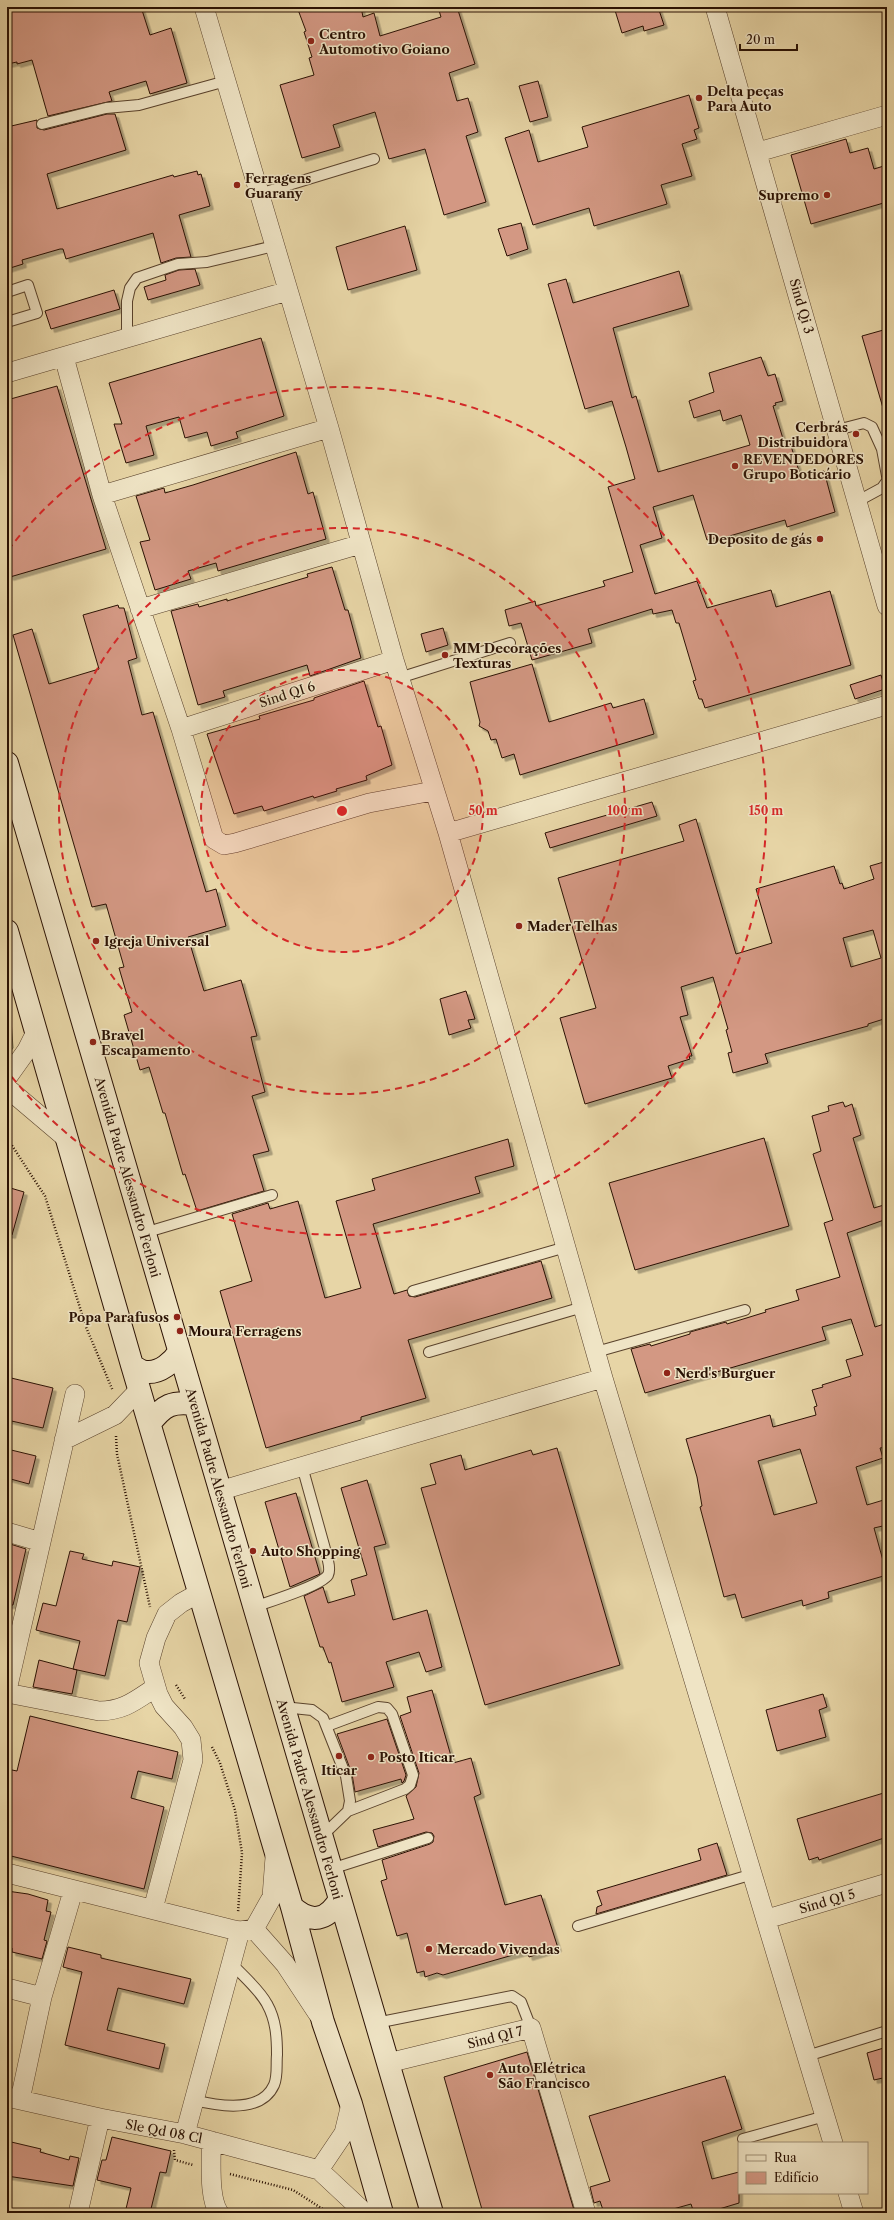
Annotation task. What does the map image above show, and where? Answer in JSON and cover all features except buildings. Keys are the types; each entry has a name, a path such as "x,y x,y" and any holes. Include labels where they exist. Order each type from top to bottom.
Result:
{"main road":[{"name":"Avenida Padre Alessandro Ferloni","path":"7,763 195,1404 219,1491 432,2213"},
{"path":"7,931 139,1390 150,1423 292,1908 323,2022 351,2104 382,2213"},
{"path":"132,1365 146,1372 160,1369 175,1359 179,1352"},
{"path":"150,1423 159,1410 171,1404 183,1402 195,1404"},
{"path":"292,1908 309,1918 316,1918 333,1911 340,1899"}],"street":[{"path":"204,7 329,428 433,791 448,833 603,1378 767,1918 833,2142"},
{"name":"Sind Qi 3","path":"715,7 758,152 887,606"},
{"path":"758,152 887,115"},
{"path":"7,373 288,291"},
{"path":"64,357 102,495 181,729 214,839 224,845 235,843 369,803 433,791"},
{"path":"102,495 329,428"},
{"path":"140,609 361,544"},
{"name":"Sind QI 6","path":"181,729 397,669"},
{"path":"448,833 887,705"},
{"path":"7,1078 27,1050 36,1032"},
{"path":"7,1088 66,1138"},
{"path":"219,1491 603,1378"},
{"path":"64,1440 115,1415 139,1390"},
{"path":"7,1690 75,1394"},
{"path":"7,1532 41,1542"},
{"path":"153,1909 193,1760 191,1740 183,1727 164,1706 156,1687 150,1663 156,1638 167,1614 181,1603 199,1593"},
{"path":"7,1693 99,1711 111,1711 122,1709 156,1687"},
{"path":"185,2134 231,1963 247,1930 272,1897 275,1851"},
{"path":"7,1873 72,1890 247,1930 285,1964 323,2022"},
{"name":"Sind QI 5","path":"767,1918 887,1883"},
{"path":"14,2098 72,1890"},
{"path":"7,1988 42,1997"},
{"name":"Sind QI 7","path":"388,2063 531,2028 586,2213"},
{"name":"Sle Qd 08 Cl","path":"14,2098 100,2118 185,2134 319,2170"},
{"path":"351,2104 344,2133 319,2170 365,2213"},
{"path":"78,2213 100,2118"},
{"path":"211,2141 213,2192 215,2208 219,2213"},
{"path":"848,2194 854,2213"}],"lane":[{"path":"42,124 106,108 139,105 226,81"},
{"path":"259,194 374,160"},
{"path":"127,338 127,301 130,288 137,278 178,264 207,262 274,246"},
{"path":"7,292 28,285 37,313 7,322"},
{"path":"837,430 864,423 872,427 882,449 887,476"},
{"path":"858,501 882,488 887,480"},
{"path":"397,669 510,643"},
{"path":"144,1233 272,1195"},
{"path":"413,1291 566,1247"},
{"path":"429,1352 583,1307"},
{"path":"596,1352 745,1310"},
{"path":"254,1607 309,1587 322,1580 328,1574 329,1567 327,1556 302,1466"},
{"path":"283,1707 312,1710 323,1718 349,1787 350,1801 348,1811"},
{"path":"322,1836 348,1811 405,1789 412,1780 413,1775 392,1714 387,1708 378,1707 327,1726"},
{"path":"331,1869 428,1838"},
{"path":"578,1926 753,1874"},
{"path":"194,2100 209,2104 233,2106 247,2104 264,2098 274,2084 277,2036 272,2014 264,1999 231,1963"},
{"path":"376,2023 512,1996 521,2002 531,2028"},
{"path":"808,2056 887,2031"},
{"path":"743,2138 825,2116"}],"green space":[{"path":"7,1006 11,1019 13,1048 7,1056"}],"place":[{"name":"Centro Automotivo Goiano","path":"311,41"},
{"name":"Delta peças Para Auto","path":"699,98"},
{"name":"Ferragens Guarany","path":"237,185"},
{"name":"Supremo","path":"827,195"},
{"name":"Cerbrás Distribuidora","path":"856,434"},
{"name":"REVENDEDORES Grupo Boticário","path":"735,466"},
{"name":"Deposito de gás","path":"820,539"},
{"name":"MM Decorações Texturas","path":"445,655"},
{"name":"Mader Telhas","path":"519,926"},
{"name":"Igreja Universal","path":"96,941"},
{"name":"Bravel Escapamento","path":"93,1042"},
{"name":"Popa Parafusos","path":"177,1317"},
{"name":"Moura Ferragens","path":"180,1331"},
{"name":"Nerd's Burguer","path":"667,1373"},
{"name":"Auto Shopping","path":"253,1551"},
{"name":"Iticar","path":"339,1756"},
{"name":"Posto Iticar","path":"371,1757"},
{"name":"Mercado Vivendas","path":"429,1949"},
{"name":"Auto Elétrica São Francisco","path":"490,2075"}]}
